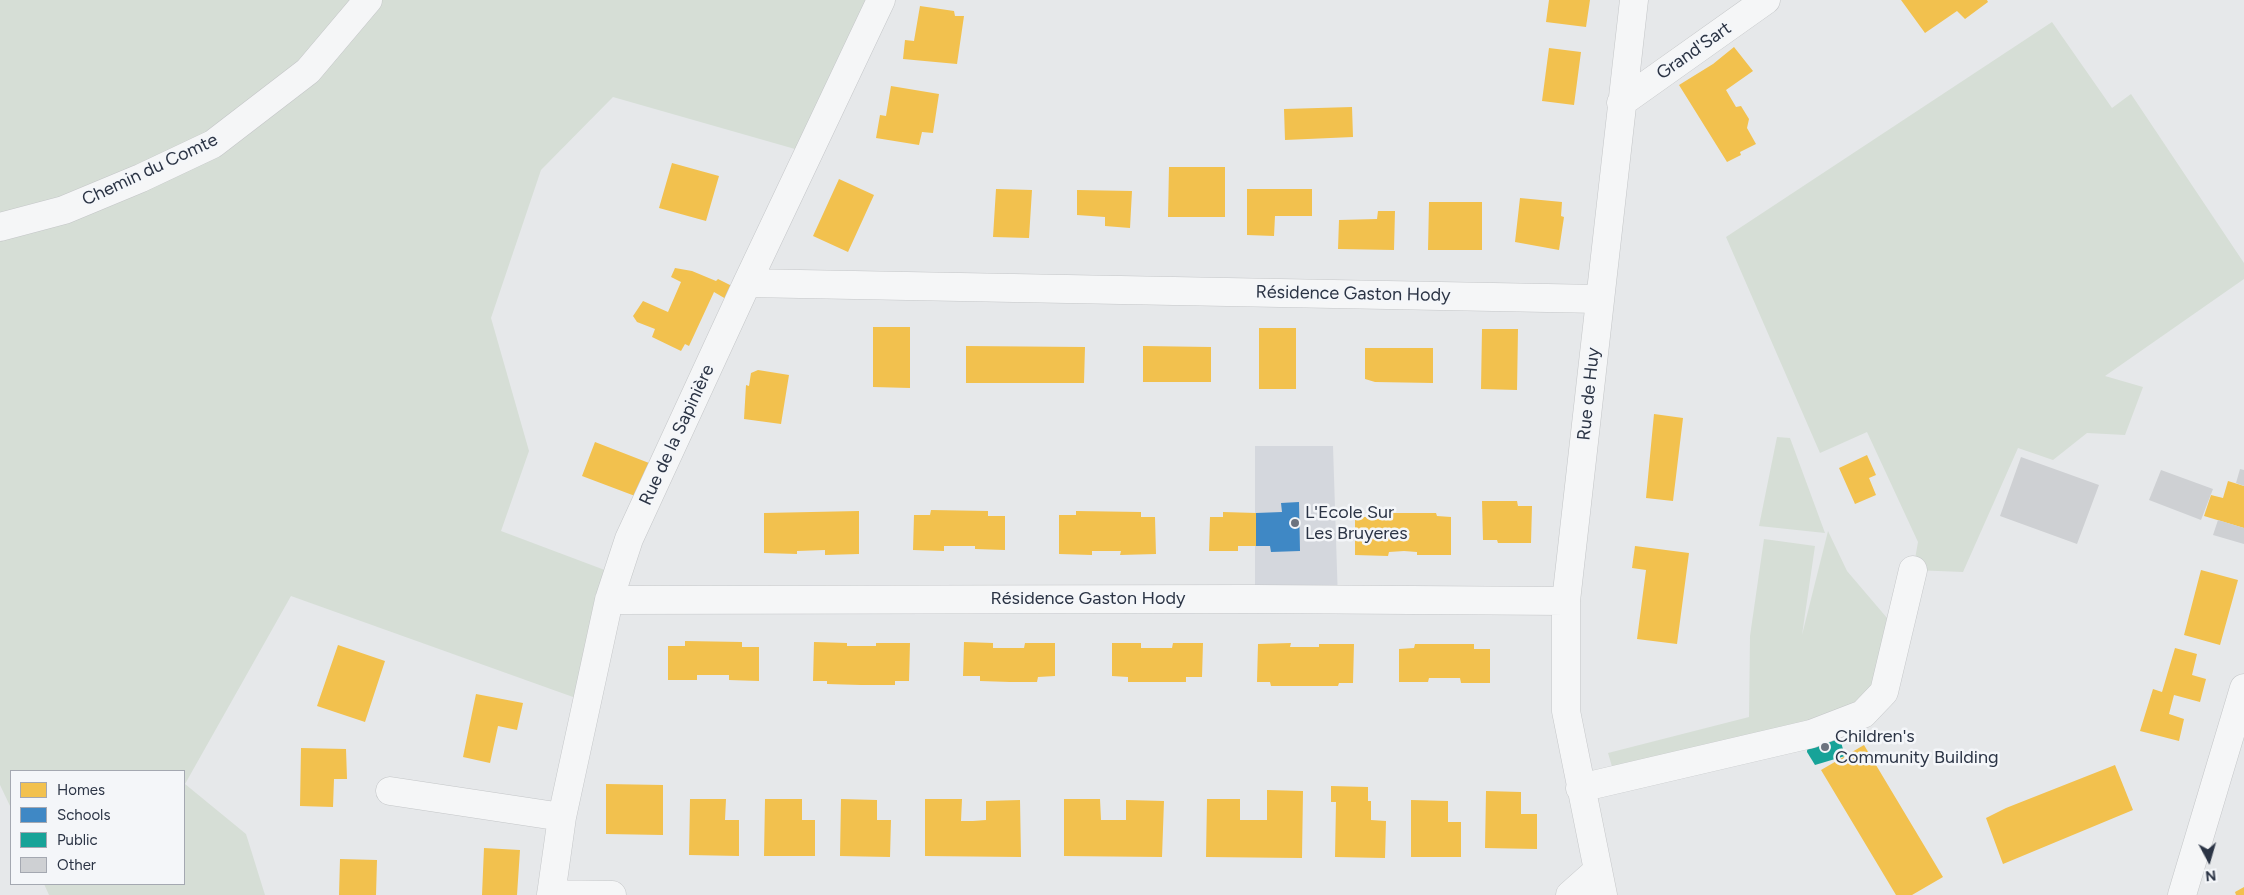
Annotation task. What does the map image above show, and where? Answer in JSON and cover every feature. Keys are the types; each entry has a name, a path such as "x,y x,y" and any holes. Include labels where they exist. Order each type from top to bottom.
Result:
{"street":[{"name":"Chemin du Comte","path":"0,227 64,210 141,178 213,144 308,71 368,0"},
{"name":"Rue de la Sapinière","path":"551,894 562,817 609,600 629,539 747,283 881,0"},
{"name":"Rue de Huy","path":"1600,883 1566,711 1566,601 1634,0"},
{"name":"Grand'Sart","path":"1621,103 1766,0"},
{"name":"Résidence Gaston Hody","path":"747,283 1600,299"},
{"path":"1580,788 1811,734 1863,714 1884,692 1913,570"},
{"name":"Résidence Gaston Hody","path":"609,600 1255,599 1566,601"},
{"path":"2182,895 2244,688"},
{"path":"390,791 562,817"},
{"path":"1570,895 1600,883"},
{"path":"551,894 612,895"}],"shaded area":[{"path":"0,0 881,0 809,153 613,97 541,170 491,318 529,451 501,531 618,575 587,702 291,596 185,784 185,770 10,770 10,806 0,785"},
{"path":"2052,22 2112,108 2131,94 2244,263 2244,279 2105,376 2143,387 2125,435 2087,433 2053,460 2018,448 1963,572 1913,570 1918,542 1867,432 1820,453 1726,237"},
{"path":"1777,437 1790,438 1825,533 1759,526"},
{"name":"L'Ecole Sur Les Bruyeres","path":"1255,446 1333,446 1338,601 1255,599"},
{"path":"1828,531 1847,571 1899,632 1863,714 1616,780 1608,753 1749,717 1750,636 1764,539 1815,546 1802,635"},
{"path":"185,784 246,834 265,895 49,895 44,885 185,885"}],"building: Homes":[{"path":"1549,0 1590,0 1586,27 1546,22"},
{"path":"1901,0 1987,0 1988,2 1965,19 1957,11 1925,33"},
{"path":"920,6 954,11 955,16 964,16 957,64 903,59 905,40 914,41"},
{"path":"1734,47 1753,71 1726,90 1736,107 1741,106 1749,119 1747,128 1756,144 1740,152 1741,155 1727,162 1679,85 1713,64"},
{"path":"1549,48 1581,52 1574,105 1542,101"},
{"path":"891,86 939,94 933,133 922,132 919,145 876,138 880,115 886,116"},
{"path":"1352,107 1353,137 1285,140 1284,109"},
{"path":"672,163 719,176 706,221 659,208"},
{"path":"1169,167 1225,167 1225,217 1168,217"},
{"path":"839,179 874,195 848,252 813,236"},
{"path":"996,189 1032,190 1029,238 993,237"},
{"path":"1247,189 1312,189 1312,216 1275,216 1274,236 1247,235"},
{"path":"1077,190 1132,191 1130,228 1105,226 1105,217 1077,215"},
{"path":"1520,198 1562,202 1561,216 1564,217 1559,250 1515,242"},
{"path":"1429,202 1482,202 1482,250 1428,250"},
{"path":"1378,211 1395,211 1394,250 1338,249 1339,220 1377,219"},
{"path":"675,268 692,271 716,281 718,279 732,286 726,299 714,292 689,346 685,344 681,351 652,337 655,329 637,322 633,316 643,301 668,312 681,282 671,277"},
{"path":"873,327 910,327 910,388 873,387"},
{"path":"1259,328 1296,328 1296,389 1259,389"},
{"path":"1482,329 1518,329 1517,390 1481,389"},
{"path":"966,346 1085,347 1084,383 966,383"},
{"path":"1143,346 1211,347 1211,382 1143,382"},
{"path":"1365,348 1433,348 1433,383 1375,382 1365,379"},
{"path":"758,370 789,375 781,424 744,419 746,385 749,386 751,373"},
{"path":"1654,414 1683,418 1673,501 1646,498"},
{"path":"595,442 649,463 635,496 582,476"},
{"path":"1867,455 1876,475 1869,478 1876,495 1855,504 1839,468"},
{"path":"2228,481 2244,486 2244,528 2204,516 2211,495 2223,498"},
{"path":"1482,501 1517,501 1518,506 1532,506 1531,543 1498,543 1497,540 1483,540"},
{"path":"931,510 988,511 988,516 1005,516 1005,550 975,549 975,546 944,546 944,551 913,550 914,515 930,515"},
{"path":"859,511 859,554 825,555 825,550 797,551 797,554 764,553 764,513"},
{"path":"1076,511 1141,512 1141,517 1155,517 1156,554 1120,555 1121,551 1092,551 1092,555 1059,554 1059,515 1076,515"},
{"path":"1223,512 1256,513 1256,546 1238,546 1238,551 1209,551 1210,517 1223,517"},
{"path":"1369,513 1436,513 1437,516 1451,517 1451,555 1417,555 1417,552 1404,551 1389,552 1388,556 1355,555 1355,517 1368,517"},
{"path":"1635,546 1689,553 1677,644 1637,639 1646,570 1632,568"},
{"path":"2201,570 2238,580 2220,645 2184,635"},
{"path":"685,641 742,642 742,647 759,647 759,681 729,680 729,675 697,675 697,680 668,680 668,646 685,646"},
{"path":"814,642 847,643 847,646 876,646 876,643 910,643 909,681 895,681 895,685 861,685 827,684 827,681 813,681"},
{"path":"964,642 993,643 993,648 1024,648 1025,643 1055,643 1055,676 1038,677 1037,682 1010,682 980,681 980,676 963,676"},
{"path":"1112,643 1141,643 1141,648 1172,648 1173,643 1203,643 1202,677 1186,677 1186,682 1128,682 1128,677 1112,676"},
{"path":"1291,643 1290,647 1319,647 1319,644 1354,644 1353,683 1339,683 1338,686 1271,686 1270,682 1257,682 1258,644"},
{"path":"1415,644 1474,644 1474,649 1490,649 1490,683 1461,683 1460,678 1429,678 1428,682 1399,682 1399,649 1414,648"},
{"path":"338,645 385,661 365,722 317,706"},
{"path":"2175,648 2197,654 2192,675 2206,679 2200,702 2174,695 2169,714 2184,719 2179,741 2140,731 2153,689 2162,692"},
{"path":"476,694 523,703 517,730 498,726 490,763 463,757"},
{"path":"1864,745 1943,877 1912,895 1896,895 1821,770"},
{"path":"301,748 346,749 347,779 334,779 333,807 300,806"},
{"path":"2115,765 2133,810 2003,864 1986,818 2006,808"},
{"path":"606,784 663,785 663,835 606,834"},
{"path":"1331,786 1368,787 1368,801 1371,801 1371,820 1386,821 1385,858 1335,857 1336,802 1331,802"},
{"path":"1267,790 1303,791 1302,858 1206,857 1207,799 1240,799 1240,820 1267,820"},
{"path":"1486,791 1521,792 1521,814 1537,814 1537,849 1485,848"},
{"path":"690,799 726,799 725,820 739,820 739,856 689,855"},
{"path":"765,799 802,799 802,820 815,820 815,856 764,856"},
{"path":"841,799 877,800 877,820 891,820 890,857 840,856"},
{"path":"925,799 962,799 961,821 986,820 986,801 1020,800 1021,857 925,856"},
{"path":"1064,799 1100,799 1101,820 1126,820 1126,800 1164,801 1162,857 1064,856"},
{"path":"1411,800 1448,801 1448,822 1461,822 1461,857 1411,857"},
{"path":"484,848 520,850 517,895 482,895"},
{"path":"340,859 377,860 376,895 339,895"},
{"path":"2244,887 2244,895 2236,895 2235,892"}],"building: Schools":[{"path":"1299,502 1300,551 1271,552 1270,546 1256,546 1256,513 1282,512 1281,503"}],"building: Public":[{"name":"Children's Community Building","path":"1838,732 1845,756 1815,765 1807,752 1808,741"}],"building: Other":[{"path":"2021,457 2099,485 2077,544 2000,516"},
{"path":"2240,469 2244,470 2244,486 2236,483"},
{"path":"2161,470 2213,489 2201,520 2149,500"},
{"path":"2218,520 2244,528 2244,544 2213,535"}],"place":[{"name":"L'Ecole Sur Les Bruyeres","path":"1295,523"},
{"name":"Children's Community Building","path":"1825,747"}]}
